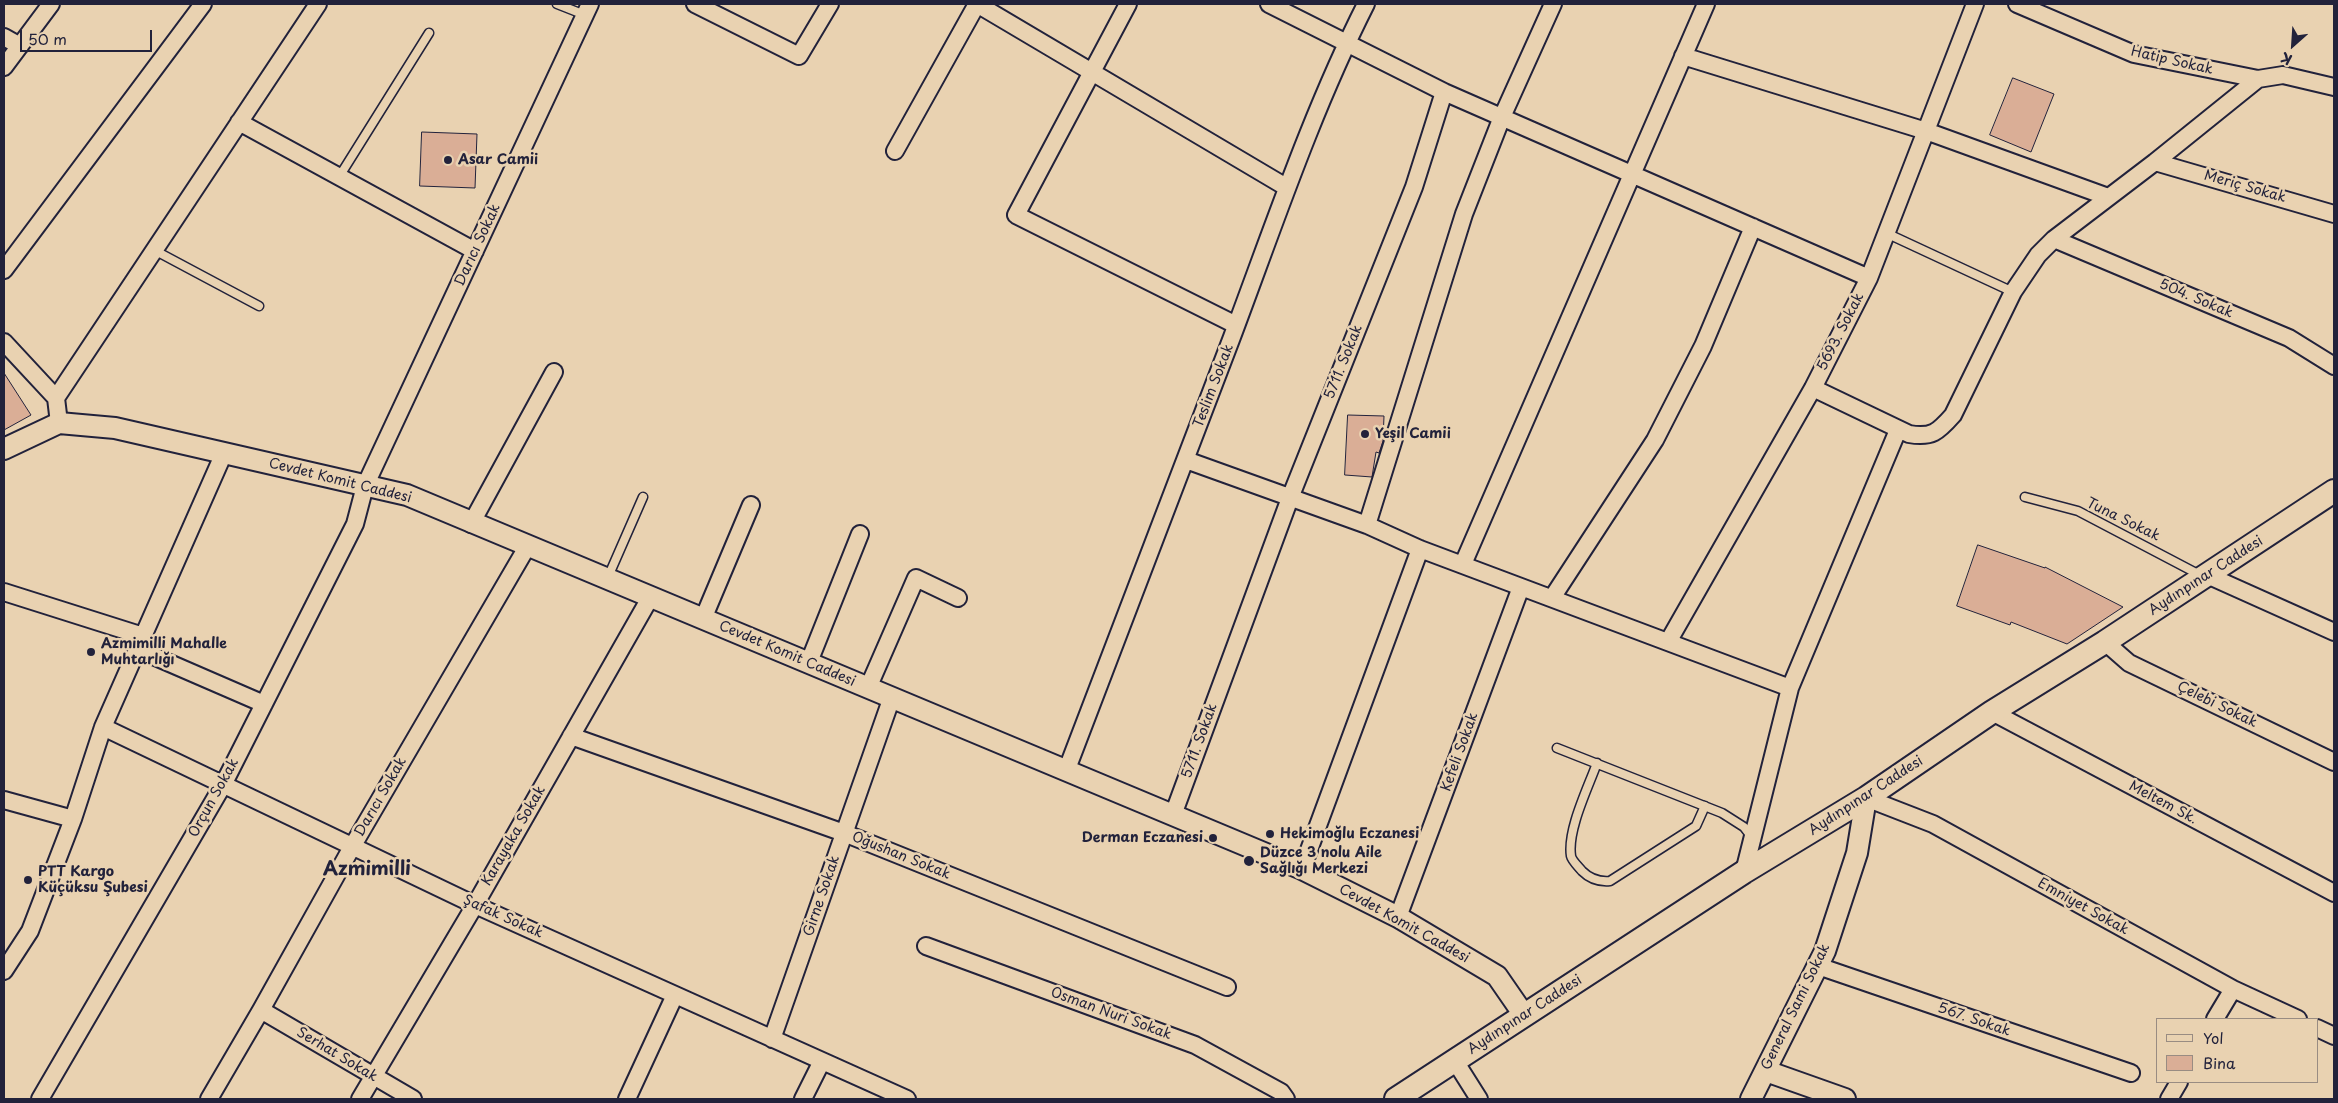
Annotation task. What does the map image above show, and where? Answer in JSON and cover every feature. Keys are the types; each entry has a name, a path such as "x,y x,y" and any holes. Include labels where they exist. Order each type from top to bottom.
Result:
{"main road":[{"name":"Aydınpınar Caddesi","path":"1396,1099 1744,872 1866,798 1992,712 2105,642 2334,491"}],"street":[{"path":"4,66 50,4"},
{"path":"4,270 204,4"},
{"path":"56,398 318,4"},
{"path":"695,4 799,56 830,4"},
{"path":"895,151 977,4 1286,187"},
{"path":"1128,4 1016,215 1236,325"},
{"path":"1269,4 1444,92 1868,278"},
{"name":"Teslim Sokak","path":"1066,770 1186,460 1286,187 1346,43 1366,4"},
{"path":"1367,525 1464,214 1502,117 1554,4"},
{"path":"1463,564 1587,274 1634,175 1706,4"},
{"name":"5693. Sokak","path":"1668,642 1813,388 1868,278 1975,4"},
{"name":"Hatip Sokak","path":"2017,4 2134,54 2258,79 2283,75 2334,87"},
{"name":"Darıcı Sokak","path":"365,486 588,9"},
{"path":"4,37 20,46"},
{"path":"1683,56 1926,130 2108,197"},
{"path":"1813,388 1898,430 1921,436 1940,430 1952,415 1974,374 2013,292 2038,255 2054,239 2155,162 2258,79"},
{"name":"5711. Sokak","path":"1172,815 1290,498 1414,187 1444,92"},
{"path":"239,122 474,251"},
{"name":"Meriç Sokak","path":"2155,162 2334,214"},
{"path":"1552,598 1655,440 1703,346 1753,227"},
{"name":"504. Sokak","path":"2054,239 2289,338 2334,366"},
{"path":"4,342 56,398 59,423 4,449"},
{"path":"471,524 554,372"},
{"name":"Cevdet Komit Caddesi","path":"59,423 115,428 407,496 1302,869 1398,917 1497,976 1524,1015"},
{"path":"1744,872 1790,688 1898,430"},
{"path":"4,971 30,931 73,819 103,727 224,453"},
{"path":"1186,460 1367,525 1420,548 1790,688"},
{"name":"Orçun Sokak","path":"40,1099 223,785 355,524 365,486"},
{"path":"703,619 751,505"},
{"path":"809,662 860,534"},
{"name":"Darıcı Sokak","path":"208,1099 527,547"},
{"path":"1302,869 1420,548"},
{"path":"2206,576 2334,632"},
{"path":"868,688 916,578 958,598"},
{"name":"Kefeli Sokak","path":"1398,917 1521,586"},
{"path":"4,592 140,642 264,704"},
{"name":"Karayaka Sokak","path":"360,1099 475,905 650,598"},
{"name":"Çelebi Sokak","path":"2105,642 2129,663 2334,762"},
{"name":"Girne Sokak","path":"772,1039 892,697"},
{"name":"Meltem Sk.","path":"1992,712 2334,893"},
{"name":"Şafak Sokak","path":"103,727 475,905 907,1099"},
{"name":"Oğushan Sokak","path":"571,736 844,833 1227,987"},
{"name":"General Sami Sokak","path":"1751,1099 1825,951 1857,853 1866,798"},
{"name":"Emniyet Sokak","path":"1866,798 1933,824 2233,989 2296,1018"},
{"path":"4,800 73,819"},
{"name":"Osman Nuri Sokak","path":"926,946 1195,1045 1281,1092 1286,1099"},
{"name":"567. Sokak","path":"1818,966 2131,1073"},
{"path":"2216,1018 2233,989"},
{"path":"627,1099 675,995"},
{"name":"Serhat Sokak","path":"261,1010 374,1078 413,1099"},
{"path":"2318,1028 2334,1036"},
{"path":"803,1099 822,1061"},
{"path":"1455,1061 1479,1099"},
{"path":"1766,1071 1845,1099"},
{"path":"2169,1099 2178,1083"}],"lane":[{"path":"557,4 588,9"},
{"path":"339,177 429,34"},
{"path":"1886,234 2013,292"},
{"path":"154,250 260,306"},
{"path":"607,580 643,497"},
{"name":"Tuna Sokak","path":"2025,497 2078,511 2206,576"},
{"path":"1557,748 1722,813 1744,827 1753,838"},
{"path":"1597,763 1574,828 1571,844 1572,858 1583,872 1597,880 1610,881 1696,826 1705,806"}],"building":[{"path":"2013,78 2054,94 2031,152 1990,135"},
{"name":"Asar Camii","path":"422,132 477,134 475,188 420,186"},
{"path":"4,373 31,415 4,430"},
{"name":"Yeşil Camii","path":"1348,415 1384,416 1383,441 1379,453 1376,452 1372,477 1345,475"},
{"path":"1978,545 2045,567 2123,607 2067,644 2011,622 2010,625 1957,606"}],"place":[{"name":"Asar Camii","path":"448,160"},
{"name":"Yeşil Camii","path":"1365,434"},
{"name":"Azmimilli Mahalle Muhtarlığı","path":"91,652"},
{"name":"Hekimoğlu Eczanesi","path":"1270,834"},
{"name":"Derman Eczanesi","path":"1213,838"},
{"name":"Düzce 3 nolu Aile Sağlığı Merkezi","path":"1249,861"},
{"name":"PTT Kargo Küçüksu Şubesi","path":"28,880"}],"district":[{"name":"Azmimilli","path":"367,870"}]}
